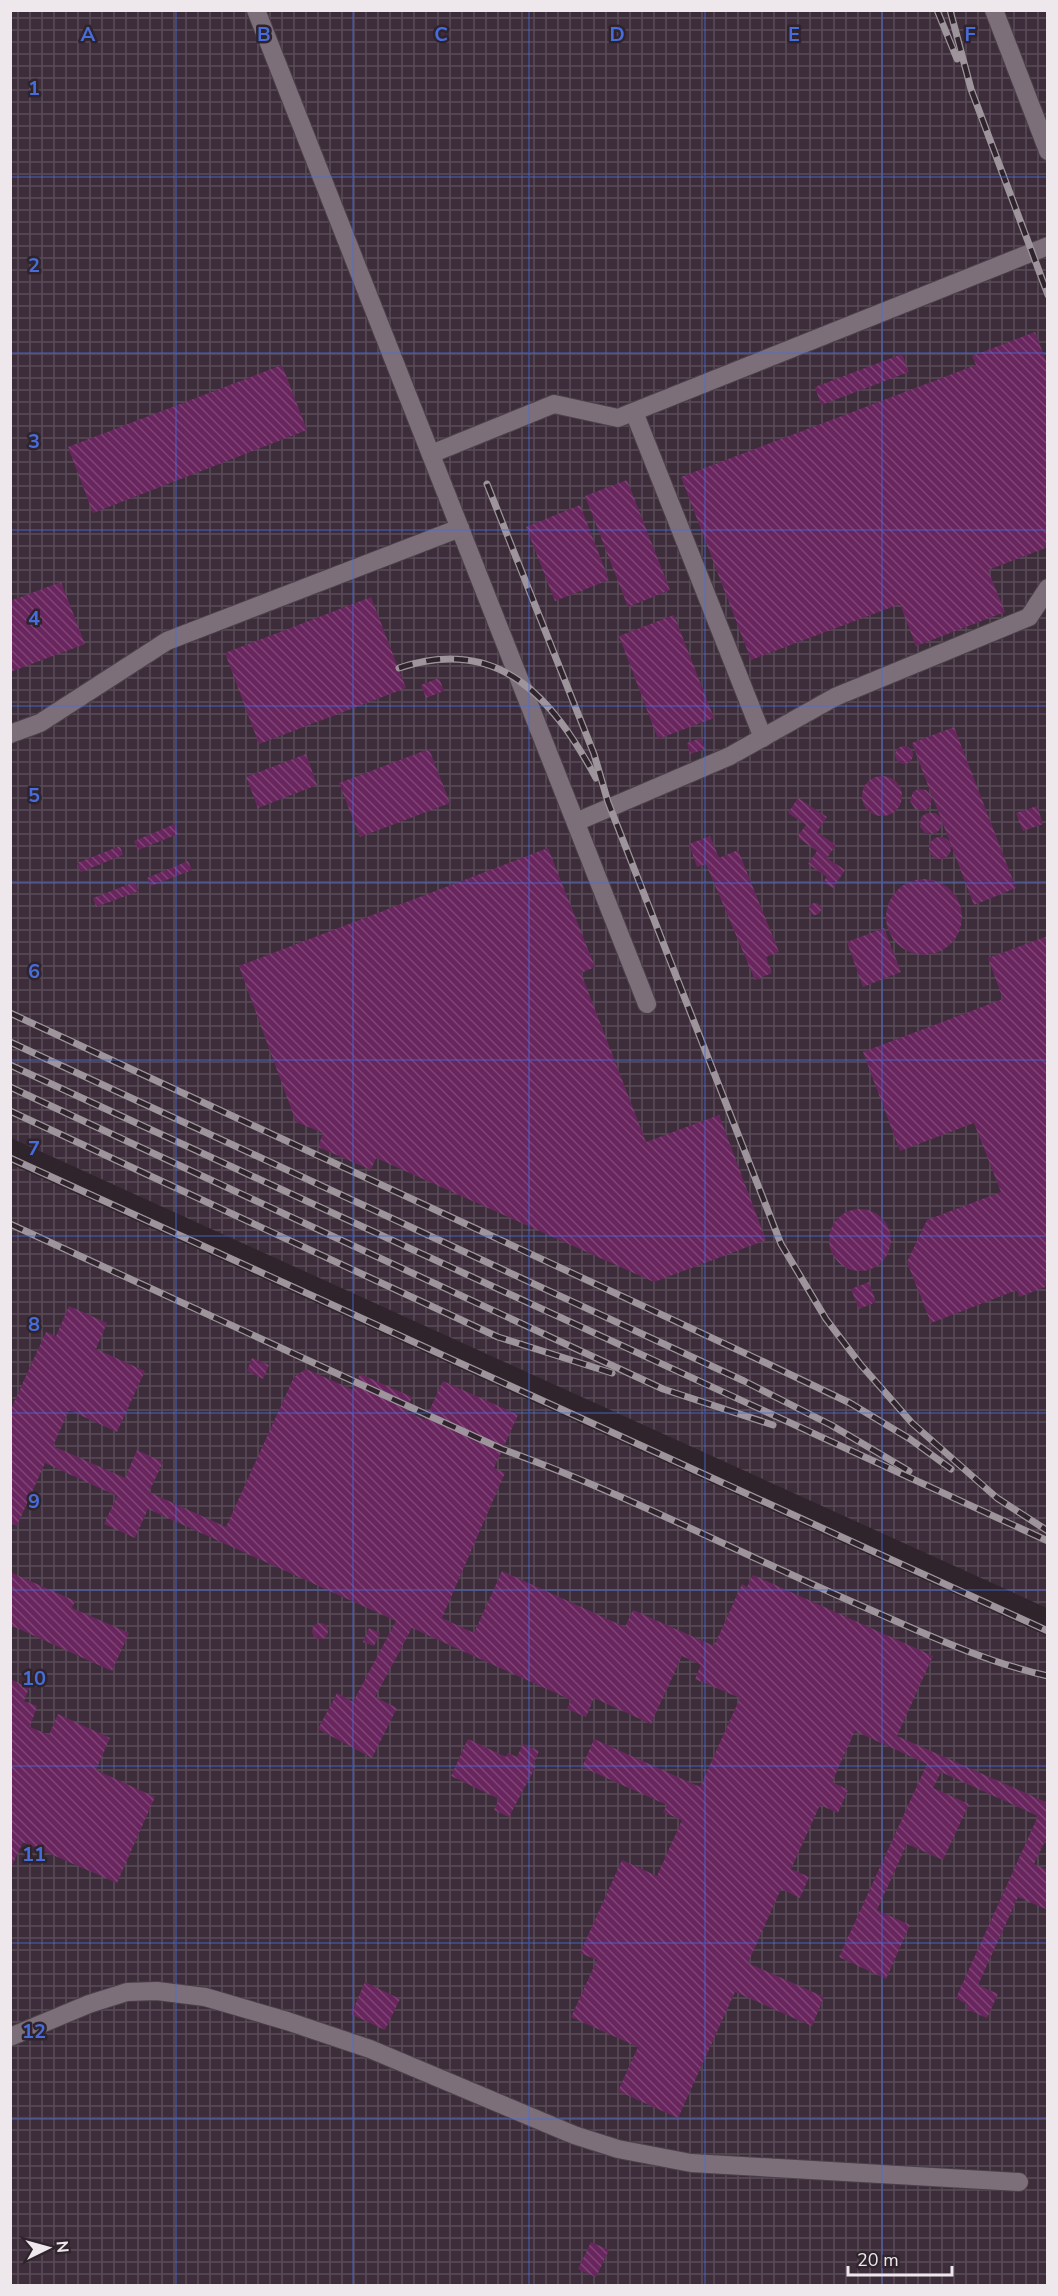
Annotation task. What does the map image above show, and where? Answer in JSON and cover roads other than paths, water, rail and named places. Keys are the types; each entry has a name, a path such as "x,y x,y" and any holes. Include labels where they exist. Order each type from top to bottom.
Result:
{"lane":[{"path":"256,10 647,1004"},
{"path":"994,10 1047,152"},
{"path":"431,454 554,404 618,418 1047,246"},
{"path":"634,412 763,738"},
{"path":"10,734 40,723 167,641 460,528"},
{"path":"576,822 730,756 835,697 1029,617 1047,588"},
{"path":"10,2037 89,2004 127,1992 157,1991 205,1997 287,2020 370,2049 574,2135 636,2153 691,2163 1019,2182"}],"railway":[{"path":"937,10 957,59"},
{"path":"950,10 971,89 1048,295"},
{"path":"487,484 594,754 608,802 781,1244 826,1319 861,1365 912,1423 997,1498 1048,1531"},
{"path":"399,668 434,660 466,660 494,667 518,680 541,699 561,722 596,778"},
{"path":"10,1013 850,1403 910,1439 951,1469"},
{"path":"10,1042 744,1381 831,1425 909,1471"},
{"path":"10,1065 1048,1541"},
{"path":"10,1087 663,1389 773,1425"},
{"path":"10,1111 498,1337 612,1373"},
{"path":"10,1158 1048,1631"},
{"path":"10,1224 502,1449 643,1506 916,1630 980,1656 1048,1676"}]}
